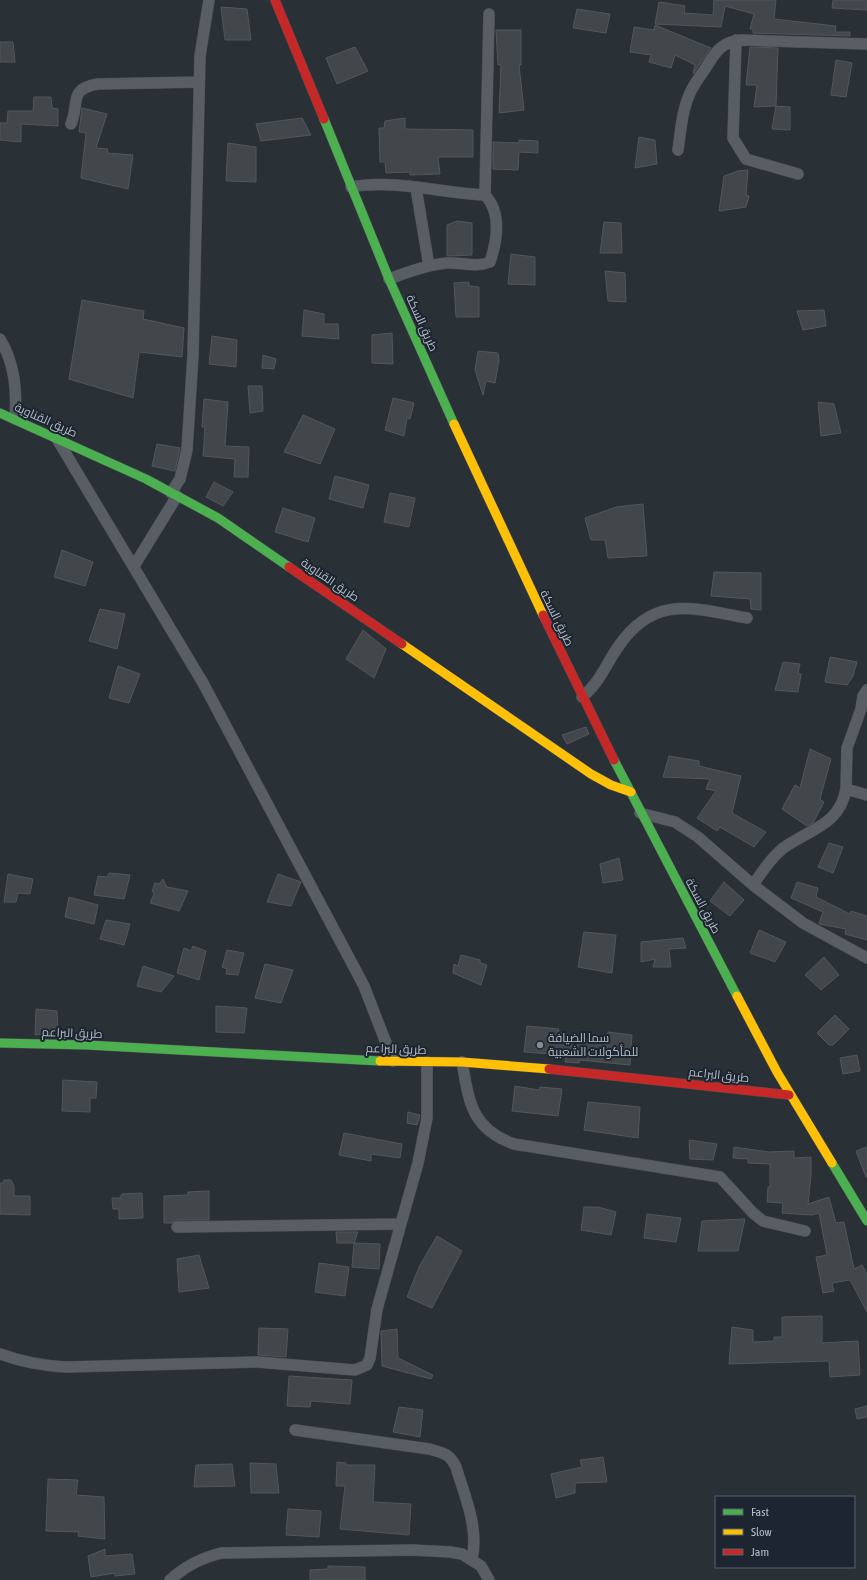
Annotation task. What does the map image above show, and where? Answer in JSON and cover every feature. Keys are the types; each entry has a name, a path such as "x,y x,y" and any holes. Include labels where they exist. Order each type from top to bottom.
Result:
{"street":[{"path":"134,566 174,495 180,479 187,450 193,355 200,49 209,0"},
{"name":"طريق السكة","path":"276,0 351,187 390,279 495,515 582,696 631,792 640,813 789,1095 867,1221"},
{"path":"390,279 429,266 448,263 483,265 490,262 496,238 496,215 492,203 485,195 489,14"},
{"path":"678,150 684,108 692,89 719,49 729,42 736,40 826,41 867,44"},
{"path":"736,40 733,138 746,159 798,174"},
{"path":"71,124 77,96 81,89 85,86 98,84 199,82"},
{"path":"351,187 378,184 485,195"},
{"path":"416,188 429,266"},
{"path":"0,339 10,359 14,377 16,399 15,419"},
{"name":"طريق القناوية","path":"0,413 146,479 218,518 591,774 611,785 631,792"},
{"path":"57,438 203,683 331,921 364,986 393,1061"},
{"path":"582,696 600,678 618,647 632,630 641,622 663,610 688,607 747,618"},
{"path":"753,885 766,866 781,850 824,824 834,816 844,799 846,789 847,748 861,709 863,696 867,690"},
{"path":"846,789 867,795"},
{"path":"640,813 675,822 698,837 753,885 803,923 867,958"},
{"name":"طريق البراعم","path":"0,1043 87,1045 277,1057 462,1062 590,1073 789,1095"},
{"path":"0,1354 42,1366 66,1367 257,1362 355,1370 367,1365 370,1358 377,1309 418,1163 427,1118 427,1062"},
{"path":"462,1062 470,1105 483,1125 499,1139 514,1144 720,1176 753,1213 763,1221 805,1231"},
{"path":"177,1227 400,1224"},
{"path":"295,1430 430,1449 446,1454 452,1458 456,1467 474,1532 472,1559"},
{"path":"170,1580 181,1570 202,1558 222,1553 413,1550 462,1554 481,1566 489,1580"}],"building":[{"path":"714,0 776,0 774,19 836,26 835,32 850,32 850,36 753,33 753,29 750,29 754,14 725,6 721,27 655,24 659,2 685,6 684,13 713,15"},
{"path":"833,0 867,0 867,10 832,8"},
{"path":"221,7 247,9 251,40 225,40"},
{"path":"577,9 610,14 606,33 573,28"},
{"path":"655,25 711,48 693,74 695,65 675,55 671,68 649,62 651,55 630,52 634,27 654,30"},
{"path":"496,30 521,30 521,65 519,65 524,110 499,113 501,65 498,65"},
{"path":"0,42 13,42 15,62 0,62"},
{"path":"355,47 368,71 337,84 326,58"},
{"path":"750,47 778,48 776,106 754,107 757,85 746,85"},
{"path":"836,60 852,63 846,97 831,95"},
{"path":"34,97 51,97 52,108 58,109 58,126 21,124 21,142 0,140 0,123 7,123 8,111 33,111"},
{"path":"776,106 790,107 790,130 772,129"},
{"path":"82,108 107,114 96,148 108,149 107,153 133,155 128,189 81,178 86,133 79,132"},
{"path":"302,118 311,135 261,141 256,124"},
{"path":"405,118 405,129 473,130 473,157 438,157 440,174 410,175 410,172 386,173 385,162 380,162 379,128 384,128 385,121"},
{"path":"639,137 655,140 657,164 635,168"},
{"path":"519,140 538,141 538,153 519,152 518,170 493,169 493,142 519,143"},
{"path":"228,143 256,147 256,182 226,181"},
{"path":"748,170 746,195 749,196 746,207 719,211 724,176 738,171"},
{"path":"457,221 472,223 472,255 447,256 447,225"},
{"path":"604,222 621,223 622,253 600,253"},
{"path":"511,254 535,257 535,285 508,284"},
{"path":"605,271 625,273 626,302 608,301"},
{"path":"469,282 469,286 479,287 479,317 456,317 454,283"},
{"path":"82,300 144,311 143,319 184,328 182,357 139,352 133,398 69,379"},
{"path":"304,310 324,314 324,324 338,324 339,339 302,336"},
{"path":"824,310 826,326 803,330 797,311"},
{"path":"392,333 393,364 372,363 372,335"},
{"path":"212,336 237,340 236,367 209,364"},
{"path":"478,351 498,353 499,360 495,383 486,381 483,395 475,370"},
{"path":"263,355 276,359 274,369 262,368"},
{"path":"248,386 262,386 263,411 250,413"},
{"path":"393,398 414,403 410,419 407,418 404,436 385,430"},
{"path":"204,399 228,402 225,446 249,447 248,477 234,477 235,459 203,456 205,427 202,427"},
{"path":"818,402 834,404 841,433 821,436"},
{"path":"303,415 335,429 320,464 284,452"},
{"path":"157,444 180,448 175,471 152,466"},
{"path":"335,476 369,485 363,508 329,499"},
{"path":"214,482 233,492 223,506 206,497"},
{"path":"390,493 415,498 409,527 384,522"},
{"path":"643,504 647,556 608,558 605,540 591,540 585,518 616,507"},
{"path":"283,508 315,518 308,542 275,532"},
{"path":"62,550 93,562 85,586 54,577"},
{"path":"714,572 761,573 761,610 751,609 750,599 711,596"},
{"path":"100,609 125,614 117,649 89,641"},
{"path":"363,630 386,649 374,678 346,659"},
{"path":"830,657 857,662 853,676 847,685 825,682"},
{"path":"783,662 800,664 798,673 801,674 798,692 775,690"},
{"path":"118,666 140,674 129,703 109,698"},
{"path":"586,727 589,734 567,744 562,735"},
{"path":"810,749 831,759 820,799 824,802 813,823 807,826 782,809 795,785 800,788"},
{"path":"669,756 699,761 699,766 741,776 732,813 766,832 754,847 720,827 717,831 697,818 716,791 706,789 710,779 663,777"},
{"path":"829,843 843,847 833,873 818,867"},
{"path":"619,858 623,880 603,883 600,864"},
{"path":"109,873 130,875 124,899 94,895 98,876 107,877"},
{"path":"8,874 33,879 30,894 18,893 16,902 4,902"},
{"path":"278,874 301,882 291,906 267,902"},
{"path":"163,879 167,887 188,891 179,911 150,903 154,894 152,891 155,883 159,884"},
{"path":"724,882 744,900 730,916 710,901"},
{"path":"797,882 818,888 816,897 850,914 851,911 867,916 867,940 845,934 846,929 819,924 823,912 791,898"},
{"path":"69,897 98,905 94,924 65,917"},
{"path":"106,920 130,924 124,945 100,939"},
{"path":"759,930 786,942 775,962 750,953"},
{"path":"584,932 616,935 612,973 578,967"},
{"path":"683,938 686,948 669,949 671,967 653,967 655,959 641,962 641,942"},
{"path":"193,946 206,951 199,980 177,973 184,948 191,951"},
{"path":"227,950 244,953 238,975 226,974 227,969 222,967"},
{"path":"461,955 480,960 480,963 487,965 481,985 453,973 454,964 458,966"},
{"path":"824,957 839,975 821,990 805,975"},
{"path":"265,964 293,970 281,1003 255,998"},
{"path":"143,966 174,976 161,992 137,986"},
{"path":"216,1006 247,1008 244,1033 216,1032"},
{"path":"36,1009 57,1011 58,1033 35,1035"},
{"path":"835,1015 849,1029 833,1045 829,1045 817,1033"},
{"path":"527,1026 559,1029 558,1032 598,1042 598,1039 607,1039 608,1032 632,1035 630,1065 580,1060 579,1063 565,1062 566,1055 524,1052"},
{"path":"857,1055 860,1071 843,1074 840,1058"},
{"path":"63,1080 97,1082 96,1098 90,1098 90,1112 62,1111"},
{"path":"515,1086 539,1090 540,1087 562,1089 558,1116 512,1111"},
{"path":"588,1102 640,1107 638,1138 584,1130"},
{"path":"408,1112 420,1115 417,1125 407,1123"},
{"path":"344,1133 402,1144 400,1158 371,1154 371,1161 339,1155"},
{"path":"689,1140 717,1144 713,1160 690,1159"},
{"path":"734,1147 769,1152 794,1151 794,1158 811,1157 811,1176 808,1204 829,1197 836,1223 844,1222 854,1269 862,1265 867,1274 867,1312 850,1280 832,1283 834,1291 823,1293 816,1257 827,1255 819,1213 812,1215 782,1213 783,1203 767,1202 768,1187 770,1187 770,1164 748,1163 748,1159 733,1158"},
{"path":"867,1147 867,1177 866,1177 856,1151"},
{"path":"4,1180 11,1180 14,1186 14,1196 30,1196 30,1215 0,1214 0,1183 3,1183"},
{"path":"209,1191 209,1220 177,1220 172,1223 164,1223 164,1196 188,1195 188,1192"},
{"path":"142,1193 143,1218 119,1219 119,1209 113,1209 112,1198 120,1198 122,1194"},
{"path":"584,1207 598,1207 616,1212 611,1235 581,1230"},
{"path":"647,1214 681,1218 676,1242 644,1238"},
{"path":"745,1219 738,1251 698,1251 702,1221"},
{"path":"336,1232 358,1232 354,1243 337,1243"},
{"path":"437,1236 462,1251 432,1308 407,1297 419,1267"},
{"path":"354,1243 380,1244 379,1269 352,1267"},
{"path":"199,1255 209,1288 179,1292 177,1259"},
{"path":"319,1263 349,1267 345,1296 315,1292"},
{"path":"822,1316 822,1343 858,1341 860,1375 830,1377 829,1361 729,1364 732,1327 753,1330 753,1342 774,1341 774,1337 782,1337 782,1317"},
{"path":"259,1328 288,1329 286,1357 258,1355"},
{"path":"397,1329 398,1358 433,1375 431,1379 382,1366 381,1331"},
{"path":"289,1376 352,1380 350,1404 311,1401 310,1407 287,1406"},
{"path":"867,1406 867,1417 857,1419 855,1409"},
{"path":"399,1407 423,1410 420,1437 393,1432"},
{"path":"603,1457 607,1482 575,1483 575,1493 556,1498 551,1474 582,1467 580,1460"},
{"path":"337,1462 346,1463 346,1465 375,1465 373,1502 411,1504 409,1535 340,1529 345,1486 336,1486"},
{"path":"250,1463 276,1464 279,1493 251,1493"},
{"path":"232,1464 235,1486 194,1487 196,1465"},
{"path":"48,1479 78,1480 76,1495 104,1497 105,1539 78,1536 79,1532 46,1531"},
{"path":"288,1509 321,1511 319,1537 286,1535"},
{"path":"105,1549 105,1556 132,1554 135,1574 115,1576 115,1573 91,1577 88,1556"},
{"path":"328,1566 365,1567 365,1580 310,1580 310,1570 328,1569"}],"traffic: fast":[{"path":"324,119 389,279 454,424"},
{"path":"0,413 146,479 218,518 289,567"},
{"path":"614,760 737,996"},
{"path":"0,1043 87,1045 380,1061"},
{"path":"832,1163 867,1221"}],"traffic: slow":[{"path":"454,424 543,615"},
{"path":"402,644 591,774 611,785 631,792"},
{"path":"737,996 777,1072 832,1163"},
{"path":"380,1061 462,1062 549,1069"}],"traffic: jam":[{"path":"275,0 324,119"},
{"path":"289,567 402,644"},
{"path":"543,615 614,760"},
{"path":"549,1069 789,1095"}],"place":[{"name":"سما الضيافة للمأكولات الشعبية","path":"540,1045"}]}
